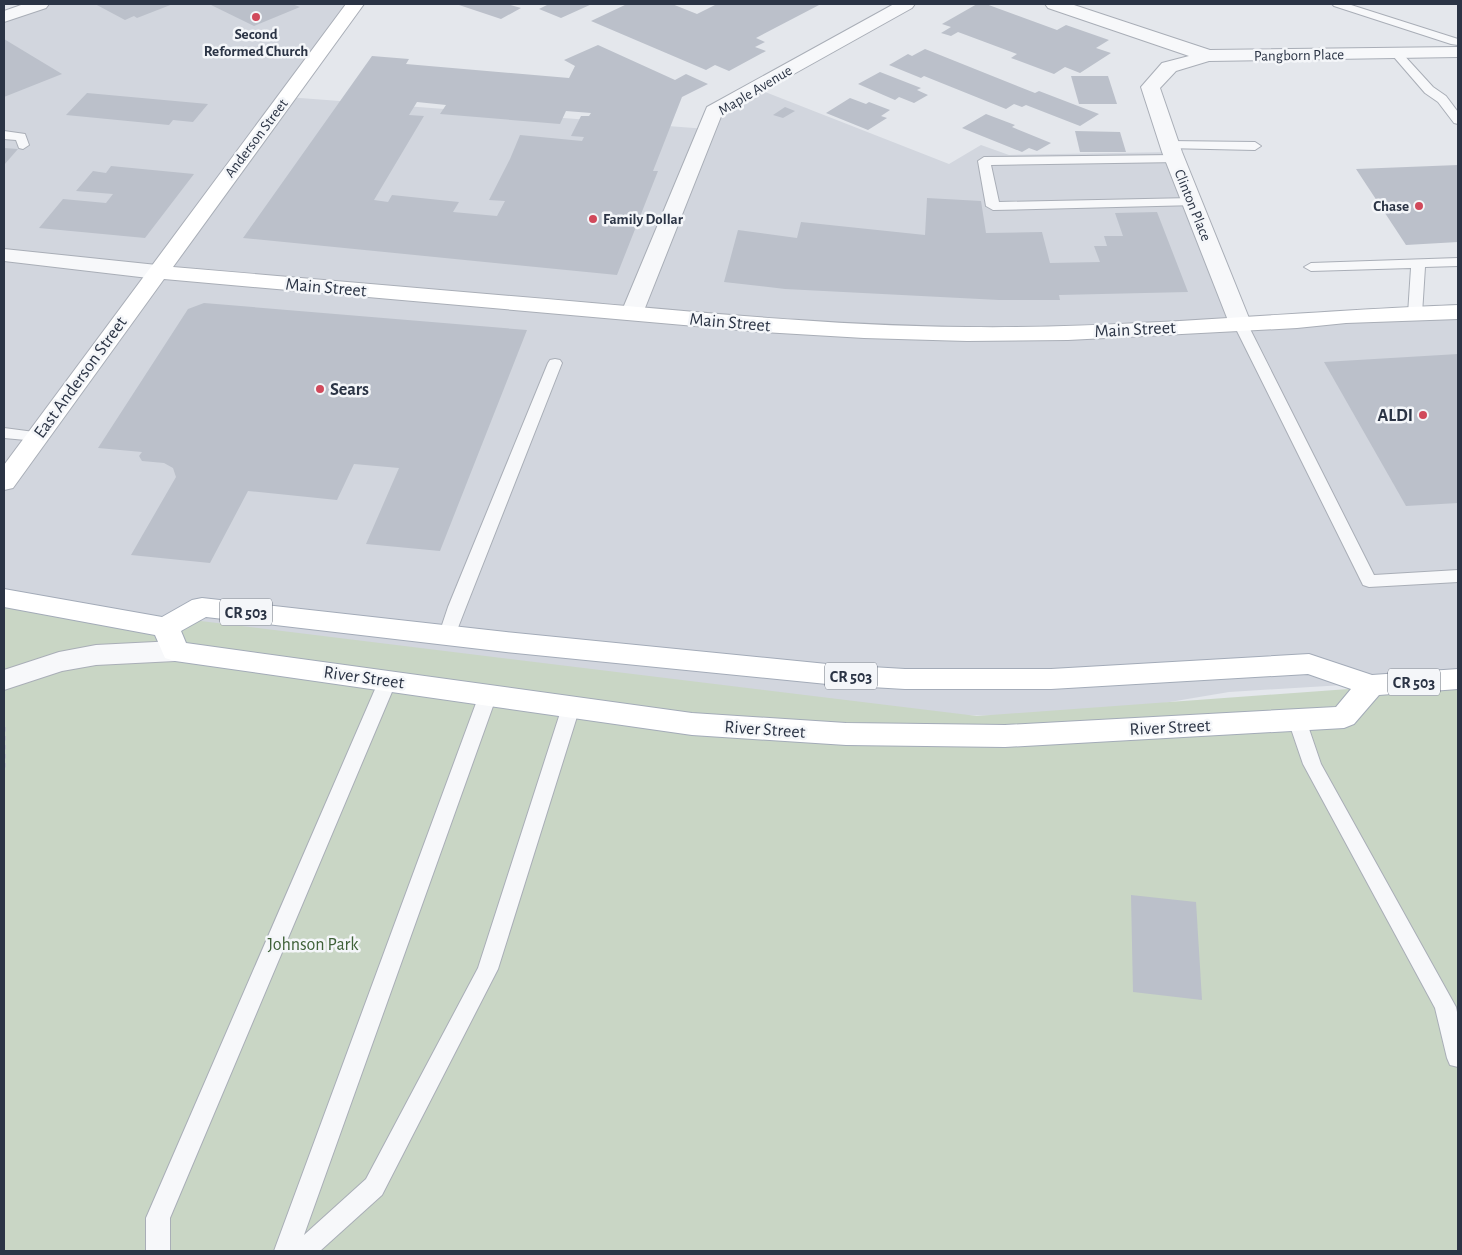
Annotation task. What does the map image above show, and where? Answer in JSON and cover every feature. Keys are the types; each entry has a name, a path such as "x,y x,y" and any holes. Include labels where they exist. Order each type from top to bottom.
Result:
{"main road":[{"name":"Anderson Street","path":"157,272 355,4"},
{"name":"Main Street","path":"157,272 781,326 967,334 1068,333 1458,312"},
{"name":"East Anderson Street","path":"4,482 157,272"},
{"name":"River Street","path":"4,598 170,639 388,680 692,724 846,734 1005,736 1344,717 1370,685"},
{"name":"CR 503","path":"170,639 202,607 506,642 837,675 905,679 1041,680 1309,664 1370,685 1458,680"}],"street":[{"path":"4,17 40,4"},
{"name":"Maple Avenue","path":"632,314 714,111 906,4"},
{"path":"1054,4 1208,56"},
{"name":"Pangborn Place","path":"1150,87 1169,67 1208,56 1397,54 1453,47"},
{"name":"Clinton Place","path":"1150,87 1172,152 1240,323"},
{"name":"Main Street","path":"4,255 157,272"},
{"path":"4,680 59,662 170,639"}],"lane":[{"path":"1338,4 1453,47"},
{"path":"1397,54 1429,90 1442,98 1458,120"},
{"path":"4,135 22,137 23,145"},
{"path":"1192,202 993,206 984,161 1255,146"},
{"path":"1311,267 1458,262"},
{"path":"1414,314 1418,264"},
{"path":"1240,323 1369,581 1458,576"},
{"path":"448,634 457,607 555,363"},
{"path":"4,432 37,436"},
{"path":"158,1251 158,1218 388,680"},
{"path":"286,1251 488,695"},
{"path":"303,1251 374,1187 488,969 571,707"},
{"path":"1297,720 1312,764 1445,1007 1458,1058"}],"path":[{"path":"4,727 4,770"}],"shaded area":[{"path":"41,4 355,4 287,97 707,129 714,111 755,88 949,164 981,145 1009,155 1172,152 1240,323 1458,312 1458,678 1229,692 1140,707 1032,716 921,715 4,598 4,17"}],"green space":[{"name":"Johnson Park","path":"4,597 977,716 1458,681 1458,1251 4,1251"}],"building":[{"name":"Second Reformed Church","path":"95,4 173,4 137,18 134,16 125,20"},
{"name":"Second Reformed Church","path":"209,4 292,4 300,7 254,26"},
{"path":"456,4 507,4 521,8 501,19"},
{"path":"545,4 592,4 561,18 539,9 547,5"},
{"path":"627,4 672,4 697,14 717,4 821,4 756,38 765,42 755,47 766,51 729,71 715,65 706,70 591,21"},
{"path":"977,4 986,4 1057,30 1066,25 1109,40 1096,48 1111,53 1080,73 1065,67 1054,74 1011,58 1017,54 958,32 951,36 941,33 951,27 942,24"},
{"path":"4,39 62,74 4,97"},
{"path":"598,45 675,80 686,74 708,84 682,97 653,171 658,171 617,275 243,238 372,56 409,59 406,64 569,78 575,66 564,60","holes":["417,102 446,105 440,114 560,124 566,111 591,113 589,116 581,116 571,136 584,137 582,141 520,135 489,200 505,201 497,216 453,212 459,202 392,195 388,202 374,200 424,116 409,115"]},
{"path":"925,49 1035,93 1039,91 1099,114 1080,126 1026,105 1022,107 1014,104 1006,109 924,76 921,78 889,65 908,54 912,56"},
{"path":"880,72 921,88 917,90 928,95 914,103 899,97 895,100 858,84"},
{"path":"1071,76 1108,76 1117,104 1079,104"},
{"path":"87,93 208,104 193,122 173,120 169,125 66,115"},
{"path":"850,98 866,104 869,102 890,110 881,116 887,118 868,130 826,113"},
{"path":"785,107 795,111 783,118 773,115"},
{"path":"986,114 1015,125 1012,127 1051,143 1037,151 1029,148 1022,152 962,128"},
{"path":"1075,131 1120,132 1126,152 1080,152"},
{"path":"4,148 18,149 4,165"},
{"name":"Chase","path":"1458,165 1458,242 1406,245 1356,169"},
{"path":"111,166 194,174 145,238 39,228 63,199 106,203 113,194 76,191 93,171 106,173"},
{"path":"927,198 981,201 986,233 1042,232 1050,263 1100,262 1094,246 1107,246 1104,236 1123,236 1115,213 1157,212 1188,292 1059,295 1060,300 999,300 785,289 724,282 738,230 797,238 801,222 925,235"},
{"name":"Sears","path":"204,303 527,330 440,551 366,544 399,468 354,464 337,500 248,491 210,563 131,555 176,477 173,468 164,463 142,461 139,456 142,452 98,448 188,309"},
{"path":"1458,354 1458,503 1406,506 1324,362"},
{"path":"1131,895 1196,902 1202,1000 1133,992"}],"place":[{"name":"Second Reformed Church","path":"256,17"},
{"name":"Chase","path":"1419,206"},
{"name":"Family Dollar","path":"593,219"},
{"name":"Sears","path":"320,389"},
{"name":"ALDI","path":"1423,415"}]}
